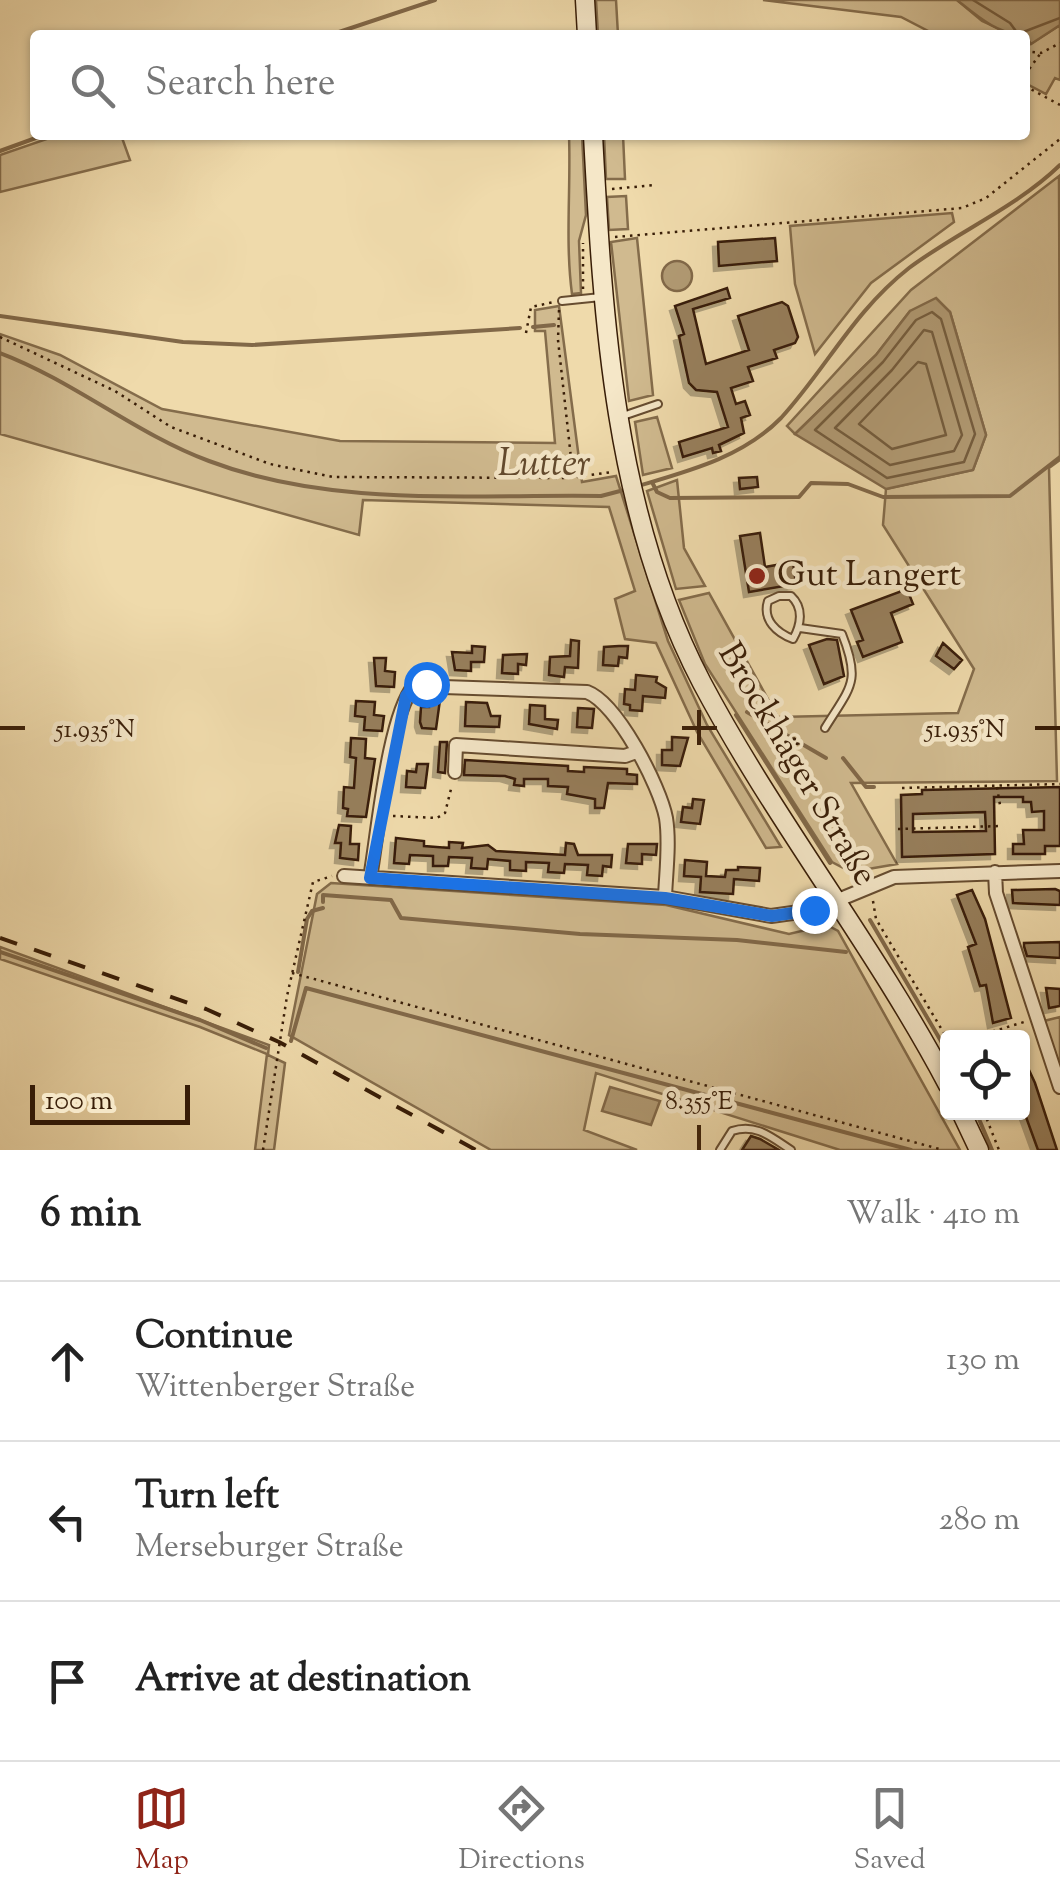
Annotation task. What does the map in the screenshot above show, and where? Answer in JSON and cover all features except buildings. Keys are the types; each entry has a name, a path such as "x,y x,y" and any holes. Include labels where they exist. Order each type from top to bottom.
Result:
{"main road":[{"path":"584,0 587,30"},
{"name":"Brockhäger Straße","path":"592,140 599,239 594,298 639,513 666,598 701,681 838,898 940,1072"},
{"path":"965,1120 979,1150"}],"street":[{"path":"370,878 394,739 406,696 414,686 586,692 604,702 636,752 666,818 665,898"},
{"path":"455,772 456,746 625,756 636,752"},
{"path":"344,876 665,898 772,916 796,915 894,877 1060,871"},
{"path":"995,872 996,893 1060,1087"}],"lane":[{"path":"562,301 594,298"},
{"path":"618,418 658,404"},
{"path":"791,596 800,612 800,628 792,639 779,634 768,619 768,601 791,596"},
{"path":"800,628 842,634 855,667 850,688 826,728"},
{"path":"720,1150 732,1131 745,1127 758,1129 791,1150"}],"path":[{"path":"1030,68 1041,53 1060,43"},
{"path":"1030,51 1041,53"},
{"path":"1030,89 1060,105"},
{"path":"594,298 581,250 588,240 962,208 986,198 1060,139"},
{"path":"596,191 655,185"},
{"path":"526,334 531,307 562,301 558,340 574,478"},
{"path":"0,337 115,391 171,427 270,464 333,478 574,478 629,469"},
{"path":"381,816 437,818 445,812 455,772"},
{"path":"902,788 1060,784"},
{"path":"997,786 1000,804"},
{"path":"898,830 1000,826"},
{"path":"263,1150 292,973 313,882 326,876"},
{"path":"865,886 876,919 942,1030"},
{"path":"292,973 943,1150"},
{"path":"997,1030 1035,1018"},
{"path":"987,1120 999,1150"}],"shaded area":[{"path":"596,0 616,0 618,30 598,30"},
{"path":"763,0 957,0 982,21 1002,30 926,30 901,17"},
{"path":"1060,25 1060,80 1055,78 1046,94 1030,86 1032,43"},
{"path":"44,140 123,140 130,160 0,192 0,155"},
{"path":"569,140 582,140 586,215 579,241 581,293 572,294"},
{"path":"604,140 623,140 625,179 606,179"},
{"path":"1059,176 1060,460 1049,468 1057,781 851,783 897,864 851,872 832,862 705,664 679,600 709,593 778,717 958,713 974,669 883,525 886,489 973,470 986,435 950,312 910,311 876,355 795,434 787,426 911,290"},
{"path":"626,196 628,229 609,230 607,197"},
{"path":"952,213 954,222 871,283 815,354 795,284 790,226"},
{"path":"637,238 653,395 629,401 611,242"},
{"path":"559,306 582,482 616,476 668,641 707,725 781,847 766,848 697,732 656,643 625,639 615,599 635,591 609,507 363,500 359,535 0,434 0,334 60,355 162,409 340,441 555,443 545,331 535,331 535,310"},
{"path":"657,417 672,468 643,475 635,422"},
{"path":"677,480 684,548 705,586 676,589 647,491"},
{"path":"331,883 666,905 789,934 827,925 838,931 960,1150 840,1150 596,1073 584,1130 637,1150 491,1150 289,1035 317,894"},
{"path":"0,947 269,1045 268,1055 285,1063 274,1150 255,1150 267,1054 0,959"},
{"path":"1060,1017 1060,1066 1044,1021"}],"water":[{"path":"957,0 1060,0 1060,25 1031,44 1030,30 1003,30"},
{"path":"677,261 688,265 692,276 688,287 677,291 666,287 662,276 666,265"},
{"path":"936,298 950,312 986,435 973,470 886,489 795,434 876,355 910,311"},
{"path":"610,1087 660,1101 651,1125 602,1111"}],"waterway":[{"path":"345,30 435,0"},
{"path":"0,151 30,140"},
{"name":"Lutter","path":"638,486 733,453 766,432 889,285 928,255 1025,194 1060,165"},
{"path":"0,316 183,342 252,345 520,328"},
{"path":"533,327 554,325"},
{"name":"Lutter","path":"0,353 54,378 182,450 256,476 304,486 402,495 601,496 624,490"},
{"path":"652,482 657,492 670,498 799,497 811,483 848,484 883,497 1010,496 1060,457"},
{"path":"747,712 826,758"},
{"path":"736,715 830,863"},
{"path":"843,758 866,787 874,787"},
{"path":"323,902 323,895 391,900 401,918 580,934 737,940 846,952"},
{"path":"298,972 307,919 312,911 323,908"},
{"path":"870,920 940,1039"},
{"path":"0,952 200,1020 266,1048"},
{"path":"291,1041 306,988 911,1150"},
{"path":"979,1120 992,1150"}],"railway":[{"path":"0,938 206,1009 279,1042 476,1150"}],"place":[{"name":"Gut Langert","path":"757,576"}],"route":[{"path":"426,684 414,686 406,696 394,739 370,878 698,901 772,916 814,910"}]}
